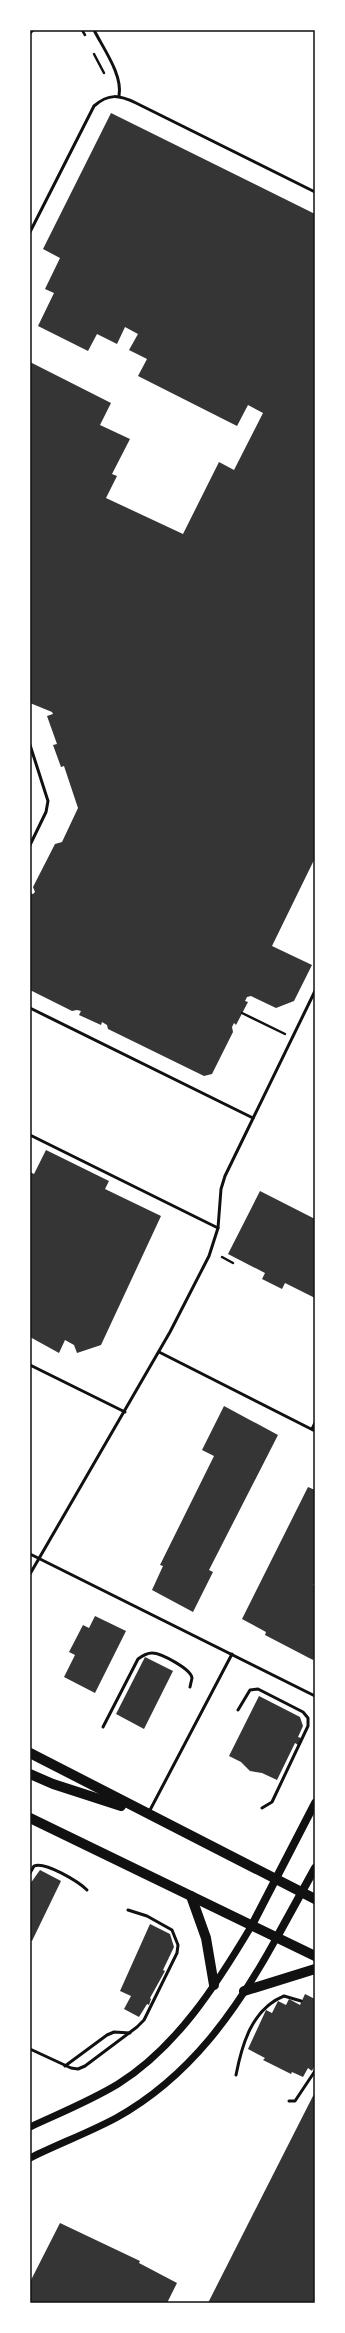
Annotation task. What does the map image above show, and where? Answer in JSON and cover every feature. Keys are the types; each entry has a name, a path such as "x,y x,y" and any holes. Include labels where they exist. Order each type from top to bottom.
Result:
{"main road":[{"path":"30,1753 148,1815 315,1899"},
{"path":"30,1774 53,1784 148,1815"},
{"path":"252,1925 315,1803"},
{"path":"30,1818 315,1956"},
{"path":"277,1937 315,1868"},
{"path":"191,1896 206,1938 214,1985"},
{"path":"244,1992 315,1969"}],"street":[{"path":"30,2126 97,2096 139,2070 177,2034 214,1985 252,1925"},
{"path":"30,2158 115,2118 164,2086 206,2045 244,1992 277,1937"}],"lane":[{"path":"30,33 33,30"},
{"path":"94,30 116,73 120,89 119,96"},
{"path":"30,232 94,106 105,97 119,96 315,192"},
{"path":"30,745 48,801 46,812 30,845"},
{"path":"30,1574 159,1352 209,1256 218,1228 223,1182 315,991"},
{"path":"30,1008 253,1118"},
{"path":"30,1135 218,1228"},
{"path":"159,1352 314,1430 315,1423"},
{"path":"30,1365 125,1412"},
{"path":"30,1554 315,1696"},
{"path":"103,1727 138,1659 145,1654 154,1653 188,1669 192,1678 190,1687"},
{"path":"148,1815 232,1654"},
{"path":"238,1710 246,1694 250,1690 258,1690 303,1712 308,1718 308,1726 272,1802 262,1808"},
{"path":"30,1873 34,1866 42,1864 79,1883 86,1890"},
{"path":"30,2049 78,2070 130,2033 144,2020 177,1953 178,1945 172,1930 146,1916 128,1910"},
{"path":"236,2075 242,2044 264,2008 284,1996 301,2001"},
{"path":"66,2066 107,2035 114,2032 130,2033"},
{"path":"289,2101 295,2101 315,2071"}],"path":[{"path":"242,1013 292,1038"},
{"path":"222,1257 233,1263"}],"building":[{"path":"111,113 315,214 315,858 272,946 312,965 294,1001 276,1008 251,996 247,997 245,1001 248,1002 236,1025 234,1023 232,1027 233,1032 212,1074 204,1076 108,1029 107,1025 102,1022 101,1025 79,1015 81,1011 72,1011 30,990 30,893 33,894 35,892 33,887 55,844 62,842 78,808 64,766 61,767 53,745 57,744 47,716 53,714 52,712 30,703 30,362 111,403 100,425 130,439 112,474 117,476 106,498 183,534 219,462 234,470 263,413 248,405 237,426 138,376 147,359 129,350 138,334 125,327 117,344 97,334 88,351 38,326 54,293 45,289 60,258 43,249"},
{"path":"46,1150 109,1181 105,1189 161,1216 101,1345 77,1353 74,1345 65,1340 59,1353 30,1337 30,1172 34,1174"},
{"path":"260,1191 315,1219 315,1298 285,1283 282,1289 262,1279 265,1273 228,1254"},
{"path":"224,1406 278,1435 209,1570 213,1572 193,1612 152,1590 163,1566 160,1565 214,1456 202,1450"},
{"path":"308,1487 315,1490 315,1581 313,1585 315,1586 315,1656 313,1660 265,1635 266,1632 242,1619"},
{"path":"95,1616 126,1631 95,1693 64,1677 75,1655 69,1652 83,1625 89,1628"},
{"path":"145,1657 173,1671 144,1729 116,1714"},
{"path":"259,1696 300,1717 303,1726 298,1737 301,1738 298,1745 295,1743 277,1780 262,1773 250,1771 241,1762 229,1756"},
{"path":"40,1870 61,1881 32,1941 30,1940 30,1884"},
{"path":"150,1924 170,1934 174,1947 163,1970 165,1971 150,1998 149,2005 147,2004 139,2017 124,2009 131,1996 120,1991"},
{"path":"305,1994 315,1999 315,2064 312,2071 308,2068 303,2077 292,2072 291,2074 263,2060 265,2058 248,2049 266,2010 272,2013 278,2001 286,2005 289,1999 300,2005"},
{"path":"315,2092 315,2303 208,2303"},
{"path":"60,2223 140,2261 139,2263 177,2283 167,2303 30,2303 30,2282"}]}
